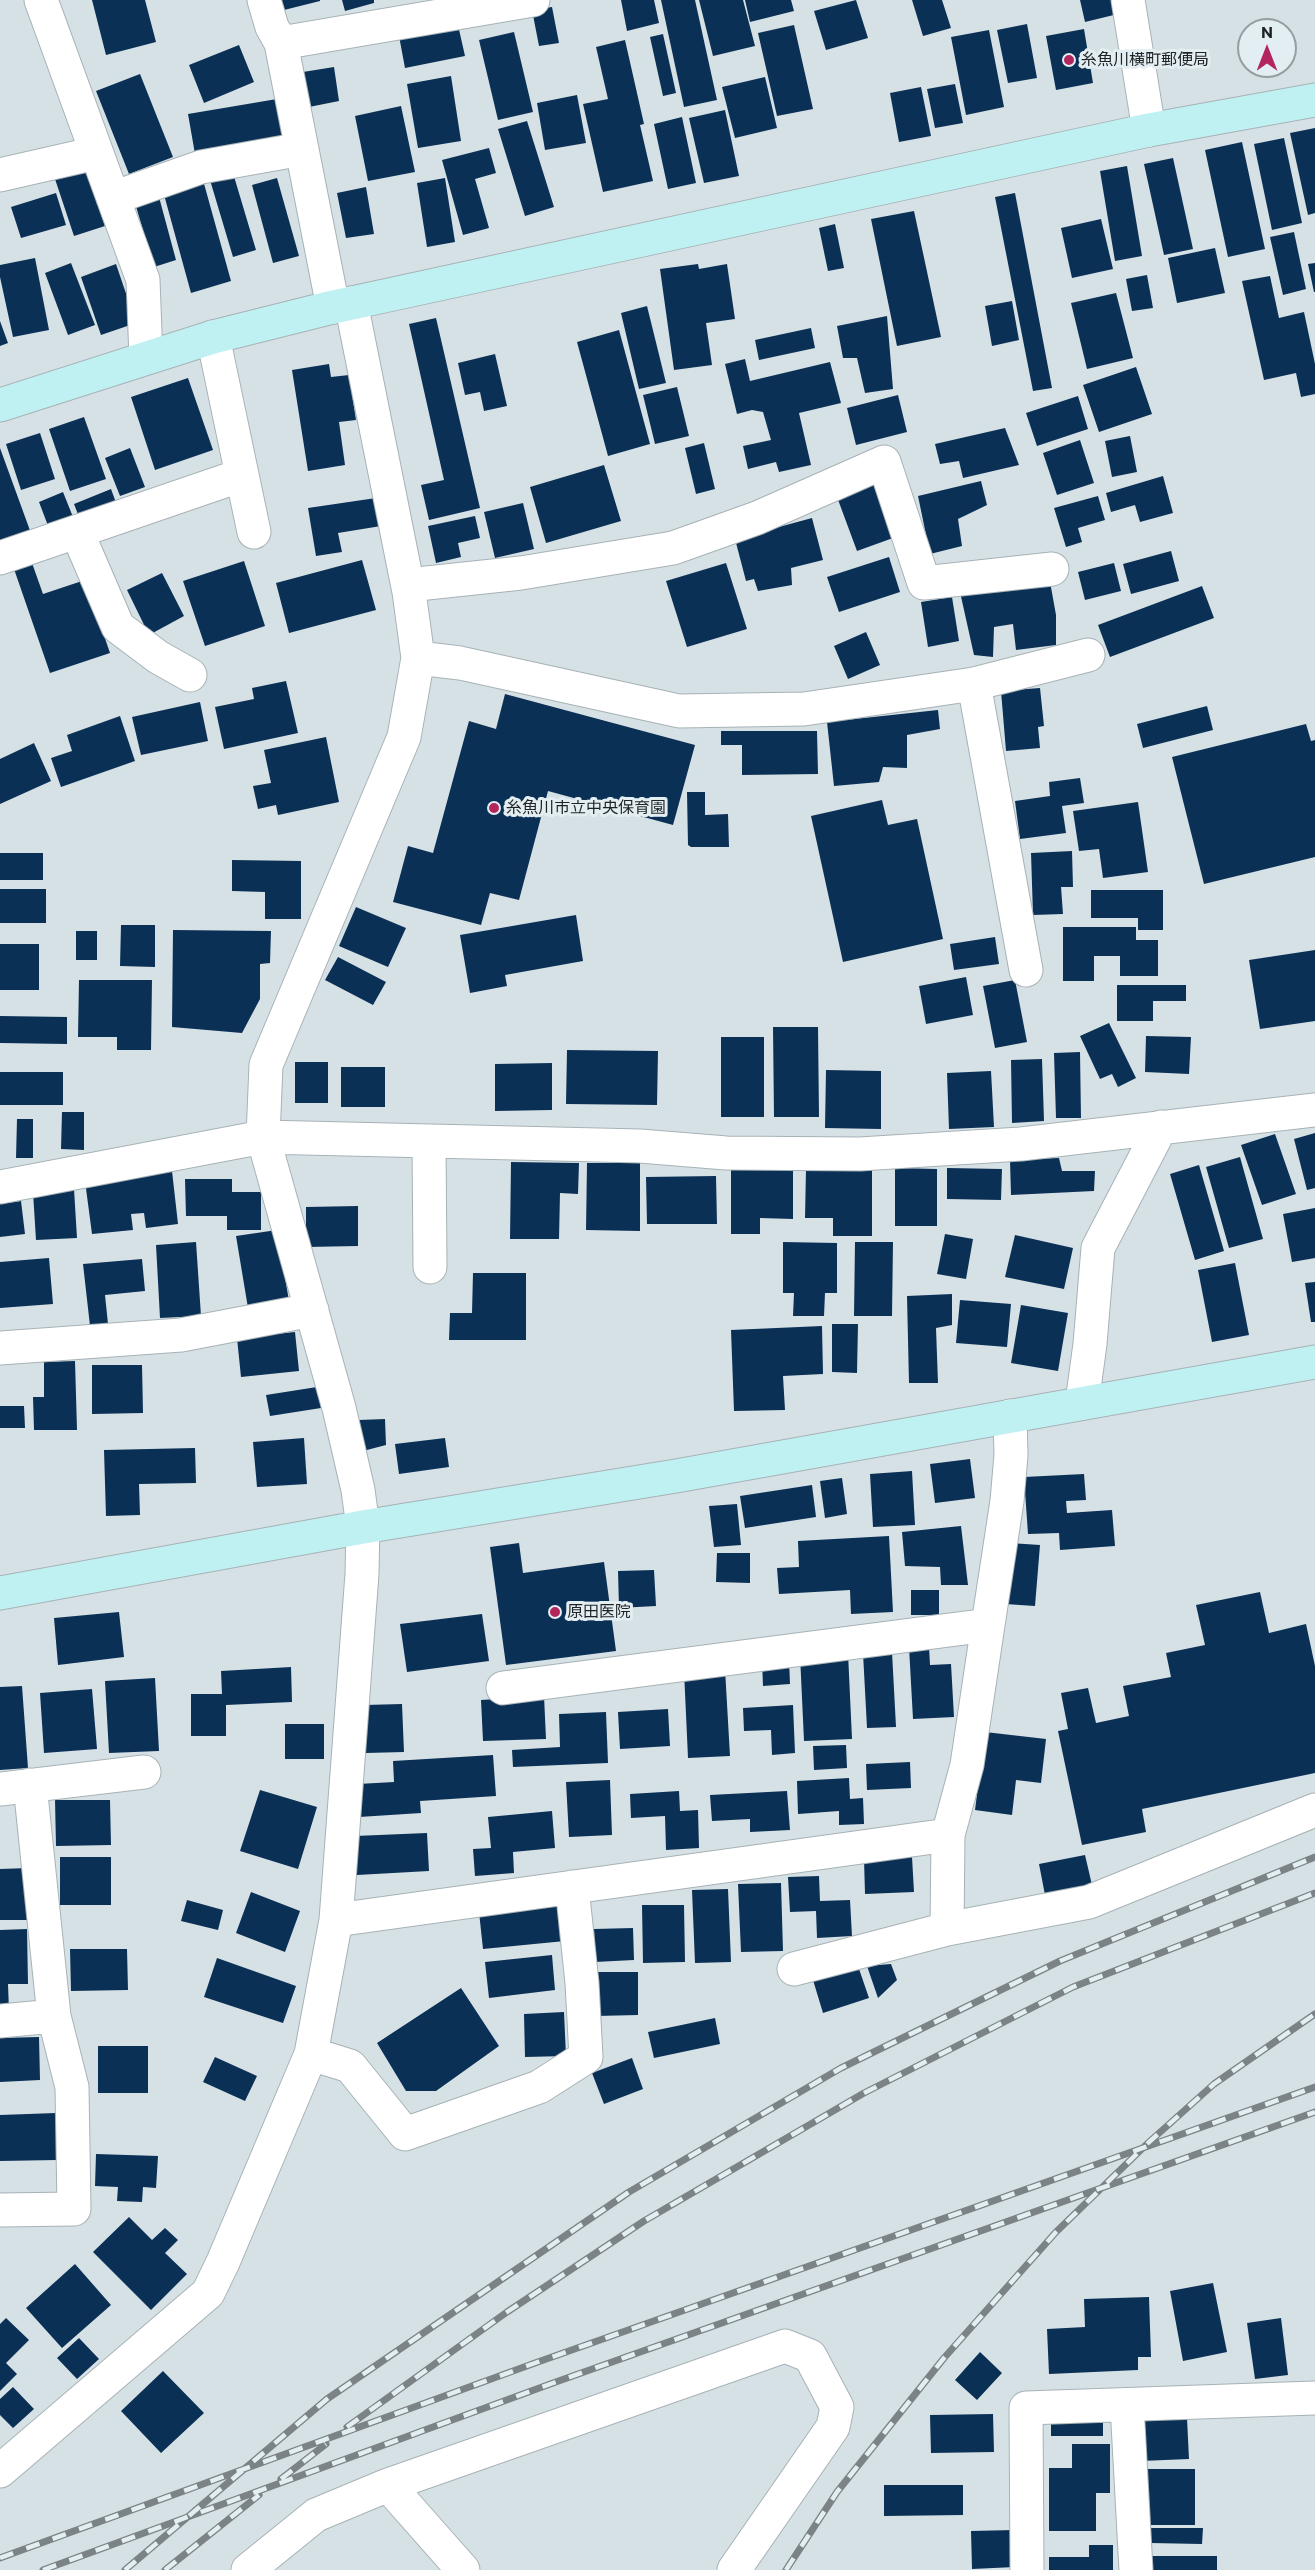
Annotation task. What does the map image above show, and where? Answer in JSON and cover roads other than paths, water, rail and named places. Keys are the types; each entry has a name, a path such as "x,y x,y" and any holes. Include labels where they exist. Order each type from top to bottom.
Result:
{"street":[{"path":"41,0 143,280 146,358"},
{"path":"0,2471 208,2293 311,2054 336,1920 361,1586 363,1527 358,1490 312,1310 262,1137 266,1065 404,737 418,658 408,585 342,305 302,149 281,43 272,27 264,0"},
{"path":"1128,0 1149,130"},
{"path":"281,43 520,1"},
{"path":"0,405 213,337 342,305 1149,130 1315,100"},
{"path":"113,198 201,167 302,149"},
{"path":"0,175 96,153"},
{"path":"213,337 254,532"},
{"path":"408,585 521,573 673,548 757,518 884,462 924,583 1052,569"},
{"path":"0,558 242,475"},
{"path":"77,532 118,627 158,657 190,675"},
{"path":"418,658 460,663 679,711 804,709 974,684 1088,655"},
{"path":"974,684 1026,970"},
{"path":"0,1187 262,1137 640,1146 726,1153 860,1154 1021,1144 1315,1110"},
{"path":"1082,1404 1090,1344 1098,1248 1161,1127"},
{"path":"429,1141 430,1267"},
{"path":"0,1348 181,1335 312,1310"},
{"path":"0,1593 363,1527 676,1476 1315,1362"},
{"path":"947,1929 948,1835 967,1765 988,1625 1011,1455 1010,1416"},
{"path":"503,1688 988,1625"},
{"path":"0,2210 74,2209 72,2087 54,2016 15,1787 144,1772"},
{"path":"794,1969 947,1929 1089,1902 1315,1810"},
{"path":"336,1920 948,1835"},
{"path":"311,2054 350,2066 405,2134 539,2086 586,2057 582,1983 572,1887"},
{"path":"0,2021 54,2016"},
{"path":"248,2570 316,2515 388,2485 785,2346 810,2356 837,2407 833,2427 734,2570"},
{"path":"1027,2570 1026,2408 1315,2397"},
{"path":"1127,2405 1136,2570"},
{"path":"388,2485 464,2570"}],"railway":[{"path":"125,2570 327,2399 629,2192 841,2068 1060,1961 1315,1857"},
{"path":"347,2427 507,2312 644,2221 864,2093 1073,1987 1315,1893"},
{"path":"786,2570 837,2492 944,2358 1056,2232 1148,2143 1214,2084 1315,2014"},
{"path":"0,2558 535,2363 1315,2087"},
{"path":"43,2570 553,2383 1315,2112"},
{"path":"281,2479 326,2444"},
{"path":"165,2570 259,2495"}],"place":[{"name":"糸魚川横町郵便局","path":"1069,60"},
{"name":"糸魚川市立中央保育園","path":"494,808"},
{"name":"原田医院","path":"555,1612"}]}
